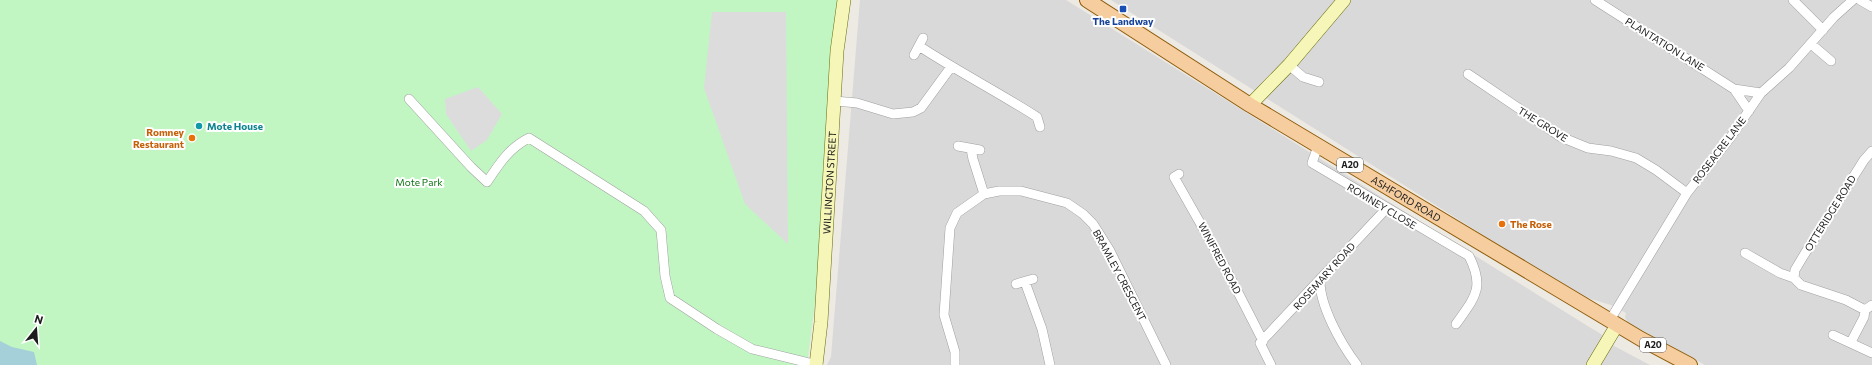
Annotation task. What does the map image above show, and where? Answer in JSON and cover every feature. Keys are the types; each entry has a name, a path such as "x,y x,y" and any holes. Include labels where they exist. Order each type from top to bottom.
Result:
{"main road":[{"name":"ASHFORD ROAD","path":"1087,0 1250,105 1613,322 1690,365"}],"street":[{"name":"WILLINGTON STREET","path":"817,365 821,322 837,51 844,0"},
{"path":"1250,105 1289,65 1344,0"},
{"name":"PLANTATION LANE","path":"1595,0 1734,89 1749,111"},
{"path":"1793,0 1822,30"},
{"name":"ROSEACRE LANE","path":"1613,322 1687,193 1749,111 1761,92 1789,68 1822,30 1853,0"},
{"path":"1860,0 1872,7"},
{"path":"914,55 921,42 951,67 1004,96 1037,117 1040,127"},
{"path":"1810,44 1831,61"},
{"path":"1289,65 1304,77 1319,82"},
{"path":"835,101 857,103 894,114 913,112 921,108 951,67"},
{"name":"THE GROVE","path":"1468,74 1561,137 1588,148 1611,151 1636,158 1656,170 1687,193"},
{"name":"PLANTATION LANE","path":"1734,89 1761,92"},
{"path":"409,99 471,167 487,182 506,155 516,145 529,138 644,211 661,230 664,269 670,298 752,350 817,365"},
{"path":"958,146 976,149 984,194"},
{"name":"ROMNEY CLOSE","path":"1318,146 1312,163 1469,256"},
{"name":"OTTERIDGE ROAD","path":"1794,278 1795,270 1804,255 1864,160 1872,152"},
{"name":"WINIFRED ROAD","path":"1176,175 1224,265 1271,365"},
{"name":"BRAMLEY CRESCENT","path":"955,365 955,352 944,315 950,228 957,213 984,194 999,191 1021,191 1067,203 1083,214 1093,224 1110,251 1166,365"},
{"name":"ROSEMARY ROAD","path":"1261,342 1387,208"},
{"path":"1456,324 1466,316 1478,288 1477,272 1469,256 1480,243"},
{"path":"1745,253 1780,273 1794,278 1801,284 1869,308 1851,342"},
{"path":"1320,279 1320,290 1334,326 1357,365"},
{"path":"1025,282 1042,329 1050,365"},
{"path":"1593,365 1613,322"},
{"path":"1833,335 1872,353"}],"shaded area":[{"path":"860,0 1066,0 1601,334 1614,346 1650,365 827,365 831,357"},
{"path":"1111,0 1872,0 1872,365 1705,365 1628,323 1625,317 1626,313 1611,305 1578,295"},
{"path":"712,12 786,12 788,244 745,204 704,88"},
{"path":"478,87 502,114 487,140 471,151 446,114 445,99"}],"green space":[{"name":"Mote Park","path":"0,0 838,0 815,303 807,365 0,365"}],"water":[{"path":"0,341 12,347 34,352 37,365 0,365"}],"place":[{"name":"The Landway","path":"1123,9"},
{"name":"Mote House","path":"199,126"},
{"name":"Romney Restaurant","path":"192,138"},
{"name":"The Rose","path":"1502,224"}]}
